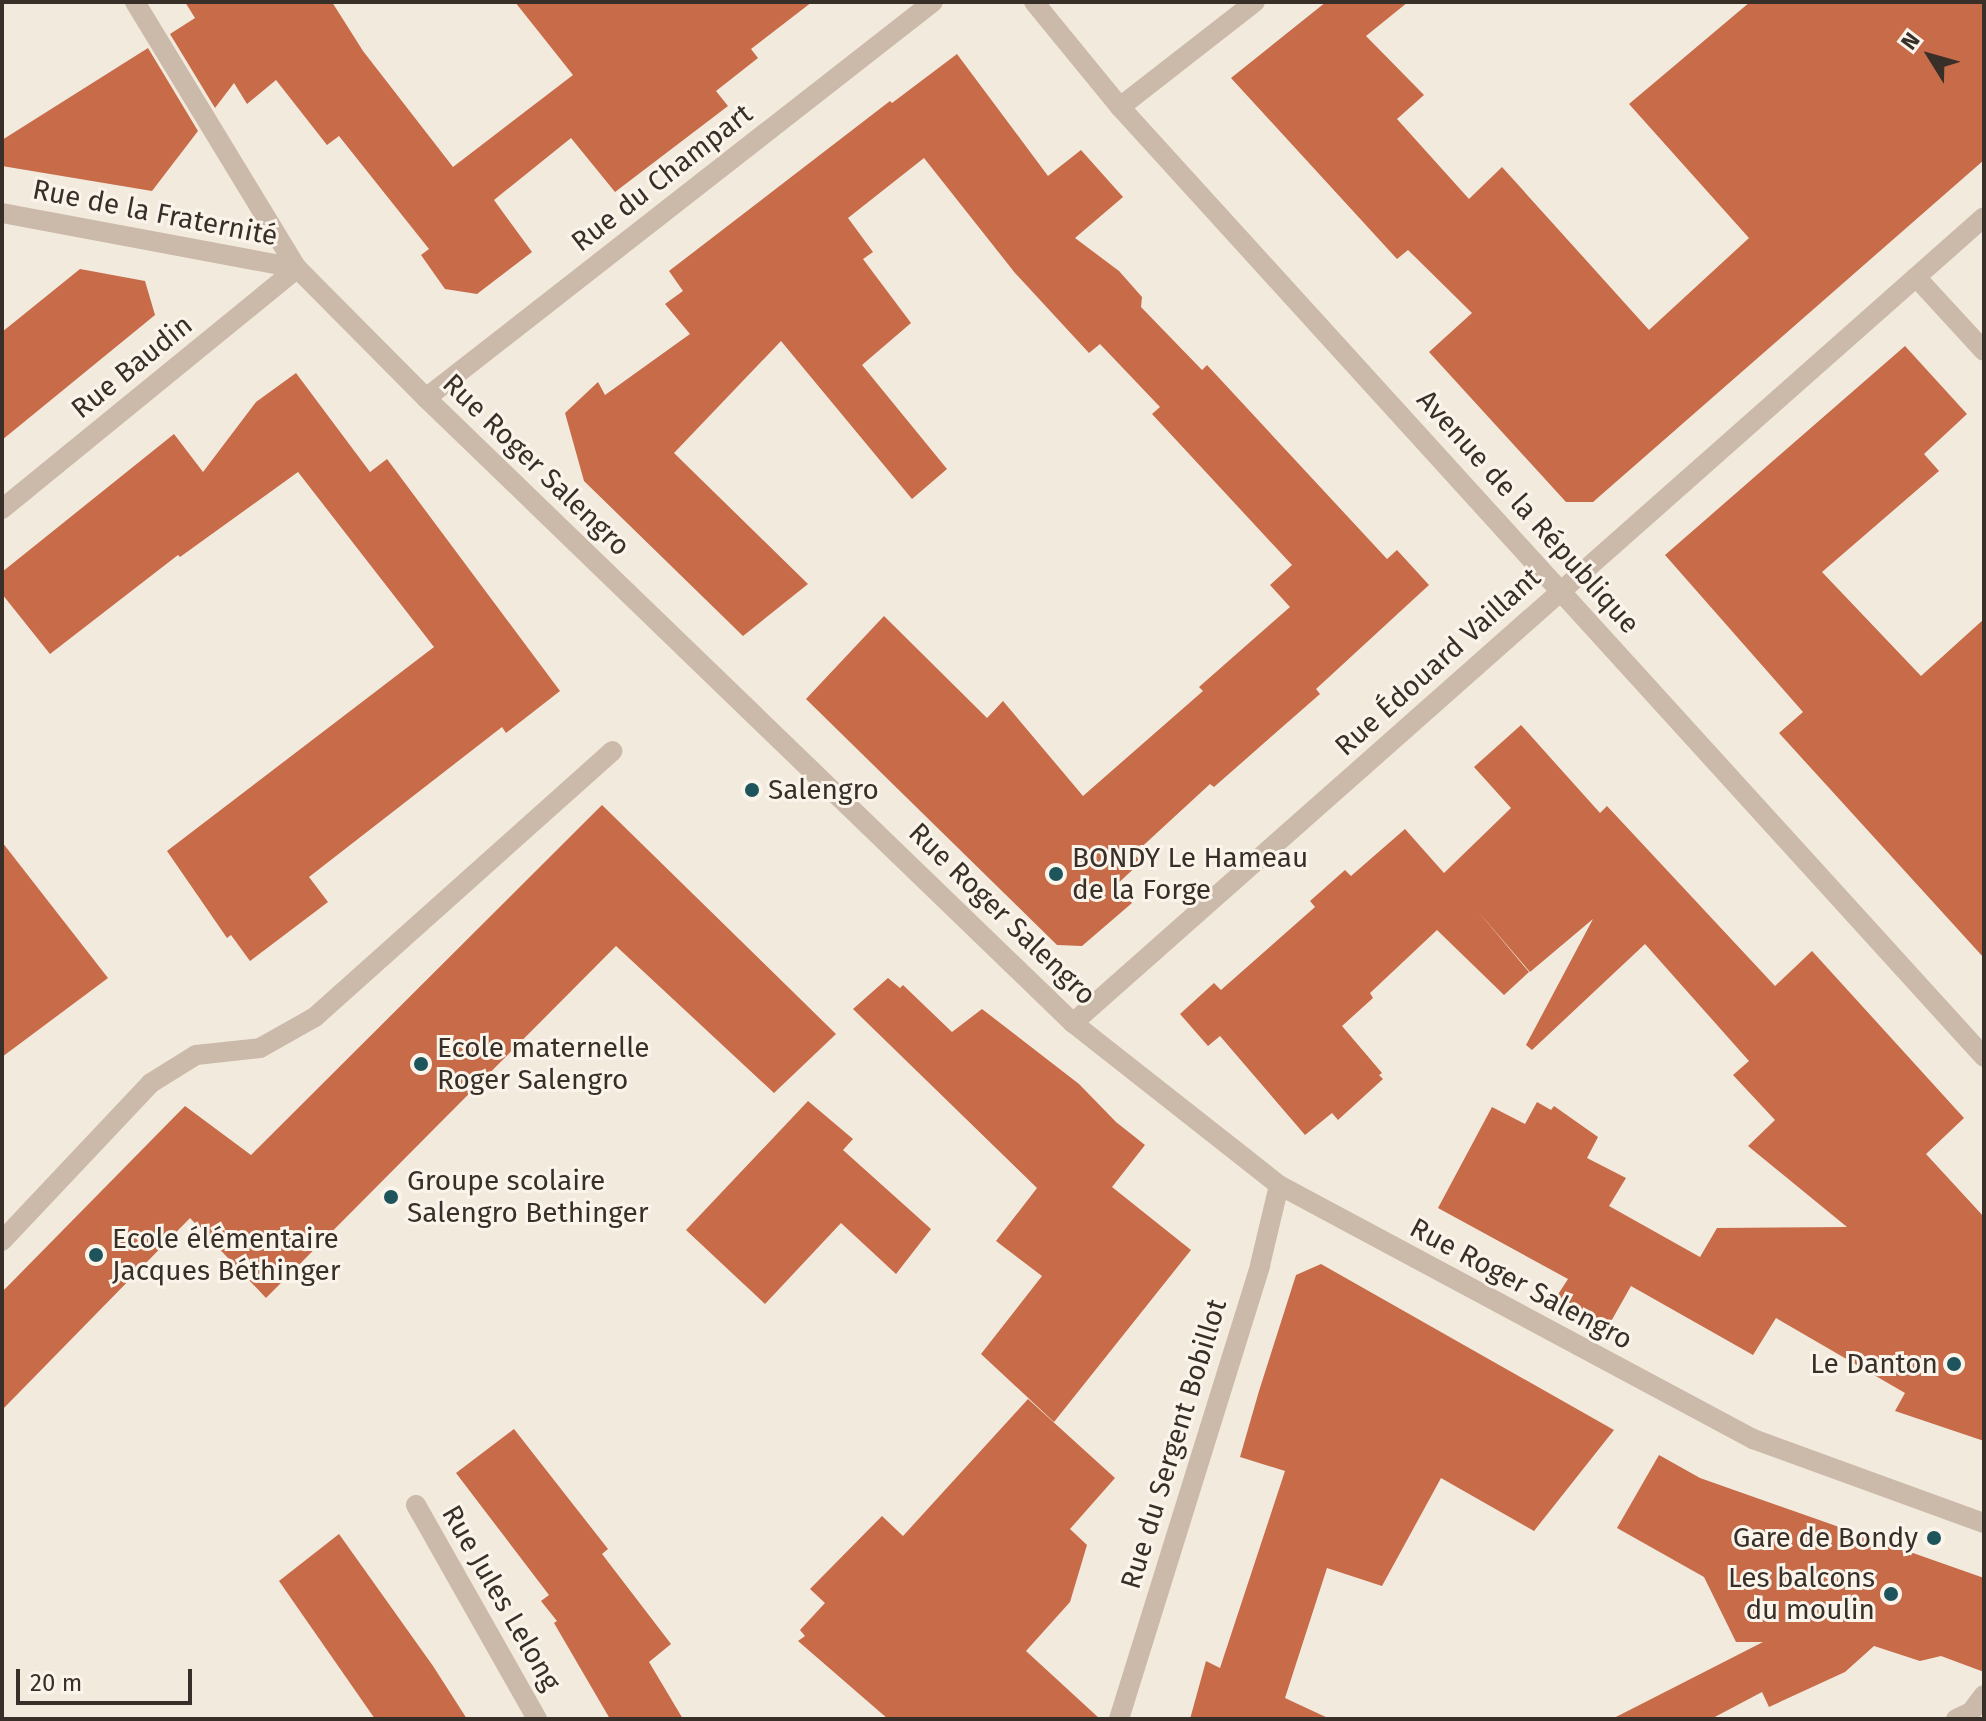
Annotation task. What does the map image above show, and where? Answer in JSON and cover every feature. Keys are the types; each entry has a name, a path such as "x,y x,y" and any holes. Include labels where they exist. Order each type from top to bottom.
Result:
{"street":[{"name":"Rue Roger Salengro","path":"135,2 297,268 426,398 1073,1023 1279,1185 1753,1439 1984,1523"},
{"name":"Rue du Champart","path":"426,398 933,2"},
{"name":"Avenue de la République","path":"1034,2 1120,107 1984,1057"},
{"path":"1120,107 1255,2"},
{"name":"Rue de la Fraternité","path":"2,213 297,268"},
{"name":"Rue Édouard Vaillant","path":"1073,1023 1984,217"},
{"name":"Rue Baudin","path":"2,509 297,268"},
{"path":"1916,277 1984,351"},
{"path":"2,1241 151,1083 196,1055 260,1048 315,1017 612,751"},
{"name":"Rue du Sergent Bobillot","path":"1119,1719 1260,1265 1279,1185"},
{"name":"Rue Jules Lelong","path":"416,1505 537,1719"},
{"path":"1956,1719 1971,1712 1984,1695"}],"building":[{"path":"185,2 332,2 363,51 453,167 573,75 515,2 812,2 751,49 758,58 716,91 728,106 615,192 571,138 494,200 532,252 477,294 445,289 421,255 429,249 339,136 327,145 276,80 247,104 234,83 215,108 170,34 195,18"},
{"path":"1326,2 1408,2 1366,36 1424,95 1397,119 1469,199 1502,167 1649,330 1749,238 1629,104 1750,2 1984,2 1984,160 1593,502 1566,502 1429,352 1472,313 1408,250 1397,259 1231,78"},
{"path":"148,48 198,131 152,191 2,166 2,140"},
{"path":"957,54 1048,176 1081,150 1123,197 1075,238 1119,271 1142,297 1141,307 1202,370 1207,365 1387,559 1397,550 1429,585 1316,689 1320,694 1214,787 1210,784 1134,854 1141,862 1114,887 1132,903 1082,946 1057,945 806,699 884,616 987,718 1003,701 1083,796 1203,691 1199,687 1290,607 1270,585 1292,565 1152,414 1160,407 1100,344 1089,353 1015,273 924,158 848,218 873,252 863,259 911,323 862,365 947,469 912,499 781,341 674,453 808,584 743,636 584,481 565,413 598,382 605,395 690,334 665,304 683,291 669,271 890,101 892,103"},
{"path":"80,269 145,281 155,315 2,440 2,332"},
{"path":"1905,346 1967,414 1924,454 1939,471 1822,572 1921,676 1984,619 1984,958 1779,733 1803,712 1665,555"},
{"path":"296,373 370,472 387,459 560,691 506,733 502,727 309,877 328,902 250,961 231,935 227,938 167,851 434,647 298,472 180,557 178,555 50,654 2,594 2,572 174,434 203,472 256,402"},
{"path":"1521,725 1600,813 1607,806 1775,986 1812,951 1964,1118 1926,1154 1984,1217 1984,1441 1895,1411 1905,1393 1776,1318 1753,1355 1631,1286 1609,1325 1557,1296 1568,1279 1438,1208 1492,1107 1525,1124 1537,1102 1551,1110 1554,1106 1598,1137 1587,1158 1626,1178 1609,1206 1700,1257 1717,1228 1847,1227 1748,1146 1775,1120 1733,1075 1749,1061 1645,944 1532,1050 1526,1045 1593,919 1530,972 1476,909 1529,972 1504,995 1437,930 1370,993 1373,998 1342,1026 1382,1073 1379,1075 1383,1079 1338,1120 1332,1113 1305,1135 1220,1036 1208,1046 1180,1014 1214,983 1221,990 1315,907 1310,901 1345,870 1351,876 1405,829 1444,873 1511,808 1474,767"},
{"name":"Ecole maternelle Roger Salengro","path":"602,805 836,1034 774,1093 616,946 266,1298 190,1218 2,1410 2,1292 185,1106 251,1155"},
{"path":"2,842 108,978 2,1057"},
{"path":"888,978 900,988 903,985 952,1032 982,1009 1079,1084 1116,1122 1145,1145 1112,1187 1191,1250 1054,1422 981,1354 1042,1276 996,1241 1037,1188 853,1009"},
{"path":"808,1101 853,1139 843,1150 931,1229 896,1274 841,1223 765,1304 686,1230"},
{"path":"1321,1264 1614,1430 1534,1531 1441,1478 1382,1586 1327,1568 1285,1698 1330,1719 1190,1719 1206,1661 1220,1668 1285,1471 1240,1457 1259,1391 1296,1275"},
{"path":"1028,1399 1115,1478 1070,1529 1087,1545 1070,1602 1026,1651 1100,1719 888,1719 798,1641 805,1636 800,1630 825,1603 810,1589 882,1516 903,1536"},
{"path":"514,1429 608,1549 602,1554 671,1644 649,1662 683,1719 610,1719 554,1623 557,1621 541,1601 549,1595 456,1473"},
{"path":"1659,1455 1700,1478 1984,1578 1984,1672 1941,1656 1920,1661 1874,1646 1845,1672 1769,1707 1762,1692 1711,1719 1612,1719 1763,1642 1736,1642 1704,1577 1617,1528"},
{"path":"339,1534 467,1719 375,1719 279,1581"}],"place":[{"name":"Salengro","path":"752,790"},
{"name":"BONDY Le Hameau de la Forge","path":"1056,874"},
{"name":"Ecole maternelle Roger Salengro","path":"421,1064"},
{"name":"Groupe scolaire Salengro Bethinger","path":"391,1197"},
{"name":"Ecole élémentaire Jacques Béthinger","path":"96,1255"},
{"name":"Le Danton","path":"1954,1364"},
{"name":"Gare de Bondy","path":"1934,1538"},
{"name":"Les balcons du moulin","path":"1891,1594"}]}
